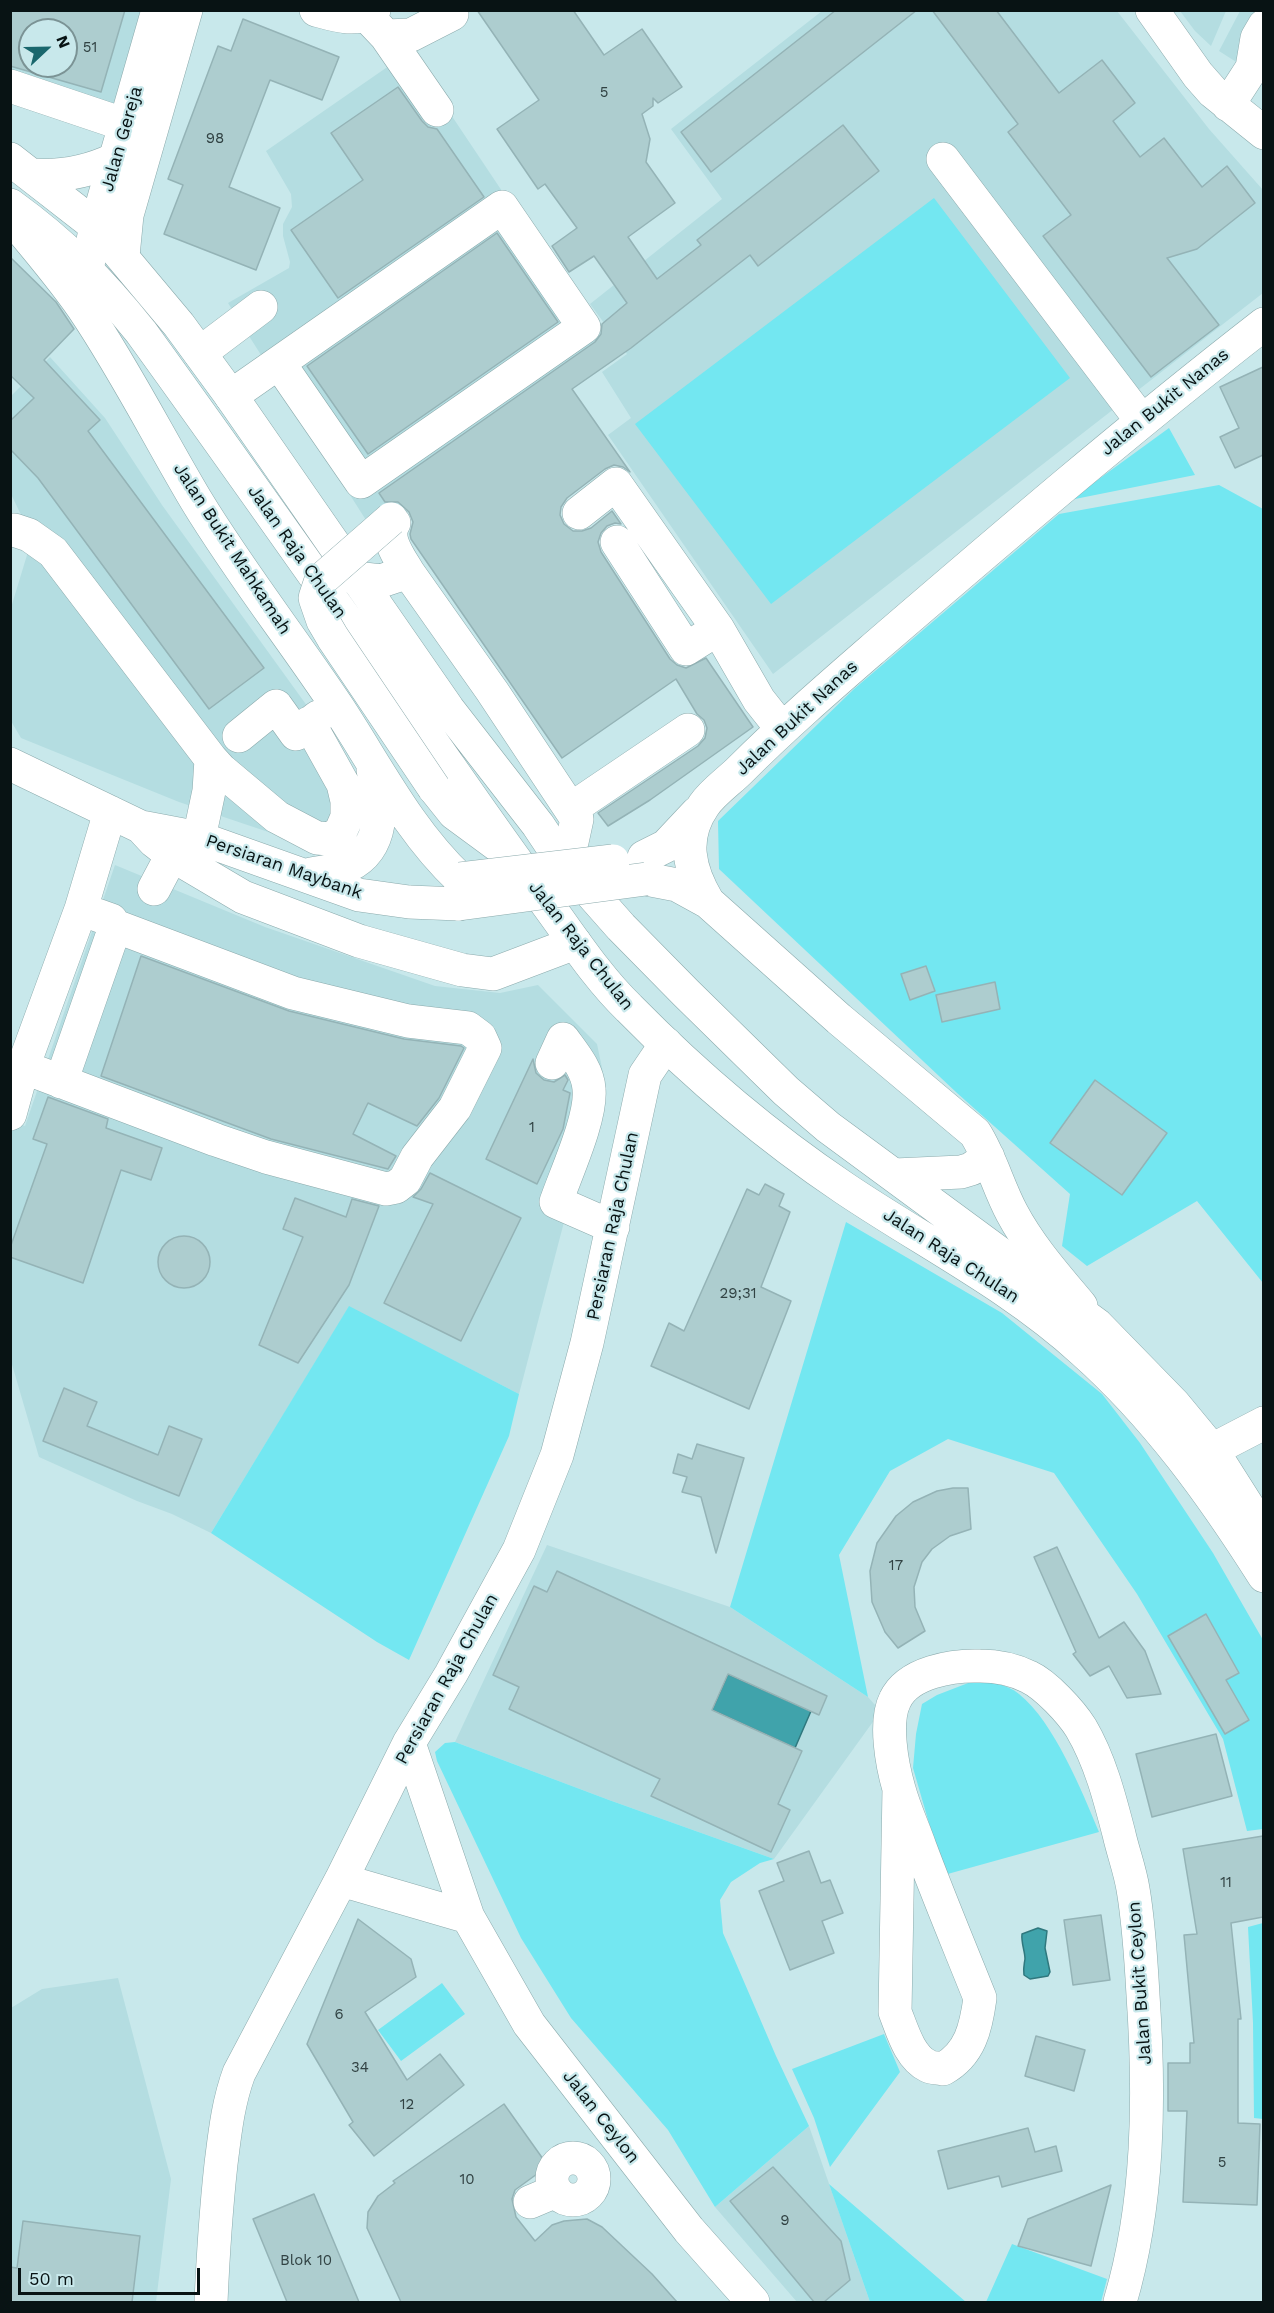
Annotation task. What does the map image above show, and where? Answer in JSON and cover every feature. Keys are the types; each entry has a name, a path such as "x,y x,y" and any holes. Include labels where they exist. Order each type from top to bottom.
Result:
{"street":[{"name":"Jalan Gereja","path":"87,269 96,226 158,10"},
{"name":"Jalan Gereja","path":"123,256 127,215 186,10"},
{"path":"316,10 376,21 411,35 452,14"},
{"path":"1152,10 1198,75 1221,98 1263,133"},
{"path":"376,21 437,110"},
{"path":"1221,98 1238,49 1260,32"},
{"path":"10,86 126,125"},
{"path":"21,167 57,176 81,172 115,159"},
{"path":"943,159 1141,420"},
{"name":"Jalan Raja Chulan","path":"21,167 96,226 123,256 200,353 448,710 538,825 560,858 621,927 786,1091 828,1127 1097,1325 1174,1404 1212,1450 1263,1532"},
{"name":"Jalan Raja Chulan","path":"10,205 57,241 87,269 132,321 511,855 575,943 624,1004 666,1044 755,1121 842,1186 1028,1305 1081,1348 1157,1426 1196,1475 1263,1576"},
{"path":"231,396 502,207 584,327 361,482 279,363"},
{"name":"Jalan Bukit Mahkamah","path":"10,216 51,263 84,309 197,501 460,891"},
{"path":"200,353 261,307"},
{"name":"Jalan Bukit Nanas","path":"1097,1325 1030,1243 1003,1196 988,1157 975,1133 839,1019 708,902 695,876 689,847 693,828 704,804 786,725 1141,420 1263,324"},
{"path":"579,513 616,484 718,629 739,664 786,725"},
{"path":"511,855 454,813 434,788 323,621 315,598 321,580 392,521 390,532 392,540 408,572 578,819 575,836 560,858"},
{"path":"12,532 29,535 53,552 220,770 277,817 317,838 329,839 340,833 347,818 347,801 343,784 309,723"},
{"path":"617,542 686,649 718,629"},
{"path":"356,578 381,581 408,572"},
{"path":"239,736 276,706 296,734 336,704"},
{"path":"571,809 688,730"},
{"path":"307,875 348,866 363,856 374,841 380,800 368,753"},
{"path":"199,838 209,791 212,759"},
{"name":"Persiaran Maybank","path":"10,764 141,827 199,838 359,895 409,902 460,891 645,868 708,902"},
{"path":"645,868 704,804"},
{"path":"10,1114 23,1067 81,909 110,812"},
{"name":"Persiaran Maybank","path":"141,827 172,855 243,897 359,941 462,970 493,974 575,943"},
{"path":"154,889 172,855"},
{"path":"23,1067 266,1157 386,1189 405,1180 417,1156 455,1108 485,1048 480,1037 468,1028 408,1021 293,993 115,926 111,920 81,909"},
{"path":"61,1082 115,926"},
{"path":"621,927 665,990 669,1010 666,1044"},
{"path":"666,1044 680,1028 691,1028 704,1032 786,1091"},
{"path":"552,1063 563,1039 580,1062 589,1089 556,1202 613,1227"},
{"name":"Persiaran Raja Chulan","path":"211,2302 214,2225 228,2108 233,2089 239,2073 341,1880 409,1743 519,1550 556,1455 590,1334 645,1075 666,1044"},
{"path":"583,1104 601,1120 618,1117 636,1122"},
{"path":"895,1175 961,1172 988,1157"},
{"path":"1212,1450 1263,1423"},
{"name":"Jalan Bukit Ceylon","path":"899,1789 895,2012 904,2037 919,2059 928,2066 943,2069 955,2062 964,2052 975,2029 980,1998 899,1789 890,1741 891,1715 895,1698 910,1684 925,1675 961,1667 996,1667 1031,1677 1060,1702 1080,1728 1097,1763 1133,1886 1145,2023 1147,2104 1140,2197 1127,2278 1120,2302"},
{"name":"Jalan Ceylon","path":"409,1743 468,1917 529,2024 690,2230 753,2302"},
{"path":"341,1880 468,1917"},
{"path":"543,2197 554,2185 554,2172 563,2161 577,2158 589,2165 592,2171 624,2148"}],"shaded area":[{"path":"11,11 146,11 114,114 11,79"},
{"path":"822,11 1117,11 1209,129 1263,190 1263,293 773,674 608,435 631,418 602,372 627,354 590,304 722,199 671,129"},
{"path":"1180,11 1226,11 1211,46 1195,31"},
{"path":"1240,11 1263,11 1263,79 1219,51"},
{"path":"409,52 615,360 371,528 228,303 289,268 290,262 283,236 283,224 292,207 291,194 266,151"},
{"path":"934,198 1070,378 771,604 635,424"},
{"path":"50,357 105,418 162,505 344,757 353,778 316,848 179,802 21,738 11,721 10,611 27,555 23,519 11,494 11,396"},
{"path":"1169,428 1195,475 1070,500"},
{"path":"1219,485 1263,509 1263,1283 1197,1201 1087,1266 1062,1246 1070,1194 957,1093 719,869 718,821 854,689 1059,514"},
{"path":"115,865 265,927 435,986 500,993 538,985 597,1044 603,1073 519,1394 349,1307 211,1533 39,1457 11,1361 11,1121 25,1126"},
{"path":"846,1222 1002,1313 1102,1394 1140,1443 1213,1553 1263,1640 1263,1829 1247,1831 1223,1739 1137,1594 1054,1473 948,1439 890,1471 839,1555 868,1697 730,1607"},
{"path":"349,1306 519,1394 509,1436 409,1660 377,1642 211,1533"},
{"path":"547,1545 730,1607 868,1697 875,1705 880,1712 774,1859 455,1742"},
{"path":"728,1674 811,1711 795,1748 712,1710"},
{"path":"976,1680 1009,1688 1032,1706 1066,1758 1099,1832 944,1875 913,1768 916,1734 922,1704 937,1695"},
{"path":"455,1742 774,1859 760,1863 731,1882 720,1900 723,1933 809,2126 715,2207 668,2130 571,2018 521,1938 437,1761 435,1752 445,1743"},
{"path":"1264,1923 1263,2119 1254,2118 1253,2023 1248,1927"},
{"path":"1038,1928 1047,1931 1045,1948 1050,1972 1048,1976 1030,1979 1024,1975 1022,1934"},
{"path":"118,1978 171,2179 156,2302 11,2302 11,2008 42,1989"},
{"path":"442,1983 465,2014 401,2061 378,2030"},
{"path":"884,2034 900,2072 830,2167 814,2118 792,2069"},
{"path":"809,2126 870,2302 797,2302 715,2207"},
{"path":"829,2184 966,2302 870,2302"},
{"path":"1012,2244 1107,2279 1101,2302 986,2302"}],"building":[{"path":"10,10 125,10 101,92 52,78 78,78 78,18 18,18 18,68 10,66"},
{"path":"477,10 573,10 604,55 642,29 682,87 658,103 653,98 653,106 642,114 650,139 646,162 675,203 628,237 657,279 701,245 697,240 843,125 879,171 758,266 750,255 631,348 572,389 630,472 614,465 605,469 567,498 561,507 560,515 564,524 573,531 582,531 591,528 612,511 621,524 615,523 607,526 601,533 598,542 601,552 670,659 686,668 706,658 753,727 650,800 608,826 598,813 698,746 705,738 707,728 704,720 697,714 676,679 562,758 411,539 413,522 409,512 398,502 385,502 379,493 595,342 601,334 602,324 627,303 594,256 569,272 552,246 577,228 545,184 538,189 497,129 539,100"},
{"path":"836,10 917,10 711,172 681,132"},
{"path":"932,10 996,10 1059,93 1102,60 1135,103 1113,121 1140,157 1164,138 1202,187 1227,166 1255,203 1197,249 1167,258 1219,325 1151,377 1043,236 1071,215 1008,132 1018,124"},
{"path":"243,19 339,57 322,100 270,80 229,187 280,208 256,270 164,234 183,185 168,179 218,46 231,51"},
{"path":"398,87 422,121 428,127 437,129 484,197 338,298 291,230 363,180 331,133"},
{"path":"497,233 558,322 368,454 307,366"},
{"path":"10,257 56,302 74,329 44,360 100,420 88,431 264,668 209,709 38,478 10,449 10,421 34,398 10,375"},
{"path":"1263,367 1263,455 1235,468 1220,437 1239,428 1220,387"},
{"path":"141,956 289,1011 404,1039 464,1048 439,1098 417,1126 368,1103 353,1134 396,1156 388,1169 271,1139 101,1076"},
{"path":"926,966 935,991 910,1000 901,974"},
{"path":"995,982 1000,1009 942,1022 936,995"},
{"path":"533,1059 536,1073 544,1080 554,1082 565,1075 568,1080 563,1090 570,1093 563,1129 537,1184 486,1159"},
{"path":"1095,1080 1167,1133 1122,1195 1050,1143"},
{"path":"48,1097 108,1119 106,1128 162,1148 151,1180 121,1170 83,1283 10,1257 10,1248 47,1144 33,1139"},
{"path":"430,1173 521,1218 461,1341 384,1303 433,1204 413,1197 421,1189"},
{"path":"765,1184 784,1194 779,1206 790,1212 761,1287 791,1301 749,1409 651,1366 669,1323 684,1331 747,1189 759,1195"},
{"path":"295,1198 346,1217 352,1199 379,1206 349,1285 298,1363 259,1345 303,1237 283,1229"},
{"path":"179,1236 189,1236 203,1243 210,1262 203,1281 189,1288 179,1288 169,1284 162,1277 158,1267 158,1257 162,1247 169,1240"},
{"path":"64,1388 97,1402 87,1426 158,1455 169,1426 202,1439 179,1496 43,1441"},
{"path":"697,1444 744,1458 716,1553 701,1497 682,1492 687,1477 673,1473 678,1454 692,1459"},
{"path":"968,1488 971,1529 950,1536 932,1549 922,1562 914,1587 915,1607 925,1631 898,1648 885,1632 872,1602 870,1571 877,1543 896,1516 913,1502 937,1491"},
{"path":"1057,1547 1099,1638 1124,1622 1145,1651 1161,1694 1127,1698 1109,1666 1090,1676 1073,1654 1076,1652 1034,1557"},
{"path":"557,1571 827,1696 819,1715 728,1674 712,1710 802,1751 778,1804 790,1810 771,1852 651,1796 660,1779 509,1709 519,1687 493,1675 534,1586 547,1592"},
{"path":"1206,1614 1239,1673 1226,1680 1249,1720 1225,1734 1168,1636"},
{"path":"1216,1734 1232,1796 1152,1817 1136,1754"},
{"path":"1263,1836 1263,1917 1231,1923 1241,2019 1238,2019 1238,2123 1260,2124 1257,2205 1183,2202 1187,2111 1168,2111 1168,2063 1190,2063 1190,2043 1194,2043 1184,1935 1197,1934 1183,1849"},
{"path":"809,1851 821,1883 830,1880 843,1913 822,1921 834,1953 790,1970 759,1891 784,1881 777,1863"},
{"path":"1101,1915 1110,1980 1073,1985 1064,1920"},
{"path":"358,1919 411,1959 416,1977 365,2012 407,2080 440,2054 464,2085 374,2156 349,2125 353,2122 307,2044"},
{"path":"1036,2036 1085,2050 1074,2091 1025,2076"},
{"path":"504,2104 548,2166 515,2190 512,2199 516,2217 535,2241 552,2225 564,2221 587,2219 602,2227 652,2274 677,2302 401,2302 367,2228 368,2212 378,2196 395,2183 393,2181"},
{"path":"1028,2128 1035,2152 1056,2146 1062,2171 1002,2187 999,2176 948,2189 938,2151"},
{"path":"773,2167 841,2241 850,2280 824,2302 814,2302 730,2201"},
{"path":"1111,2185 1091,2266 1018,2246 1028,2219"},
{"path":"314,2194 359,2302 287,2302 253,2219"},
{"path":"23,2221 140,2236 132,2302 10,2302 10,2267 17,2268"}]}
